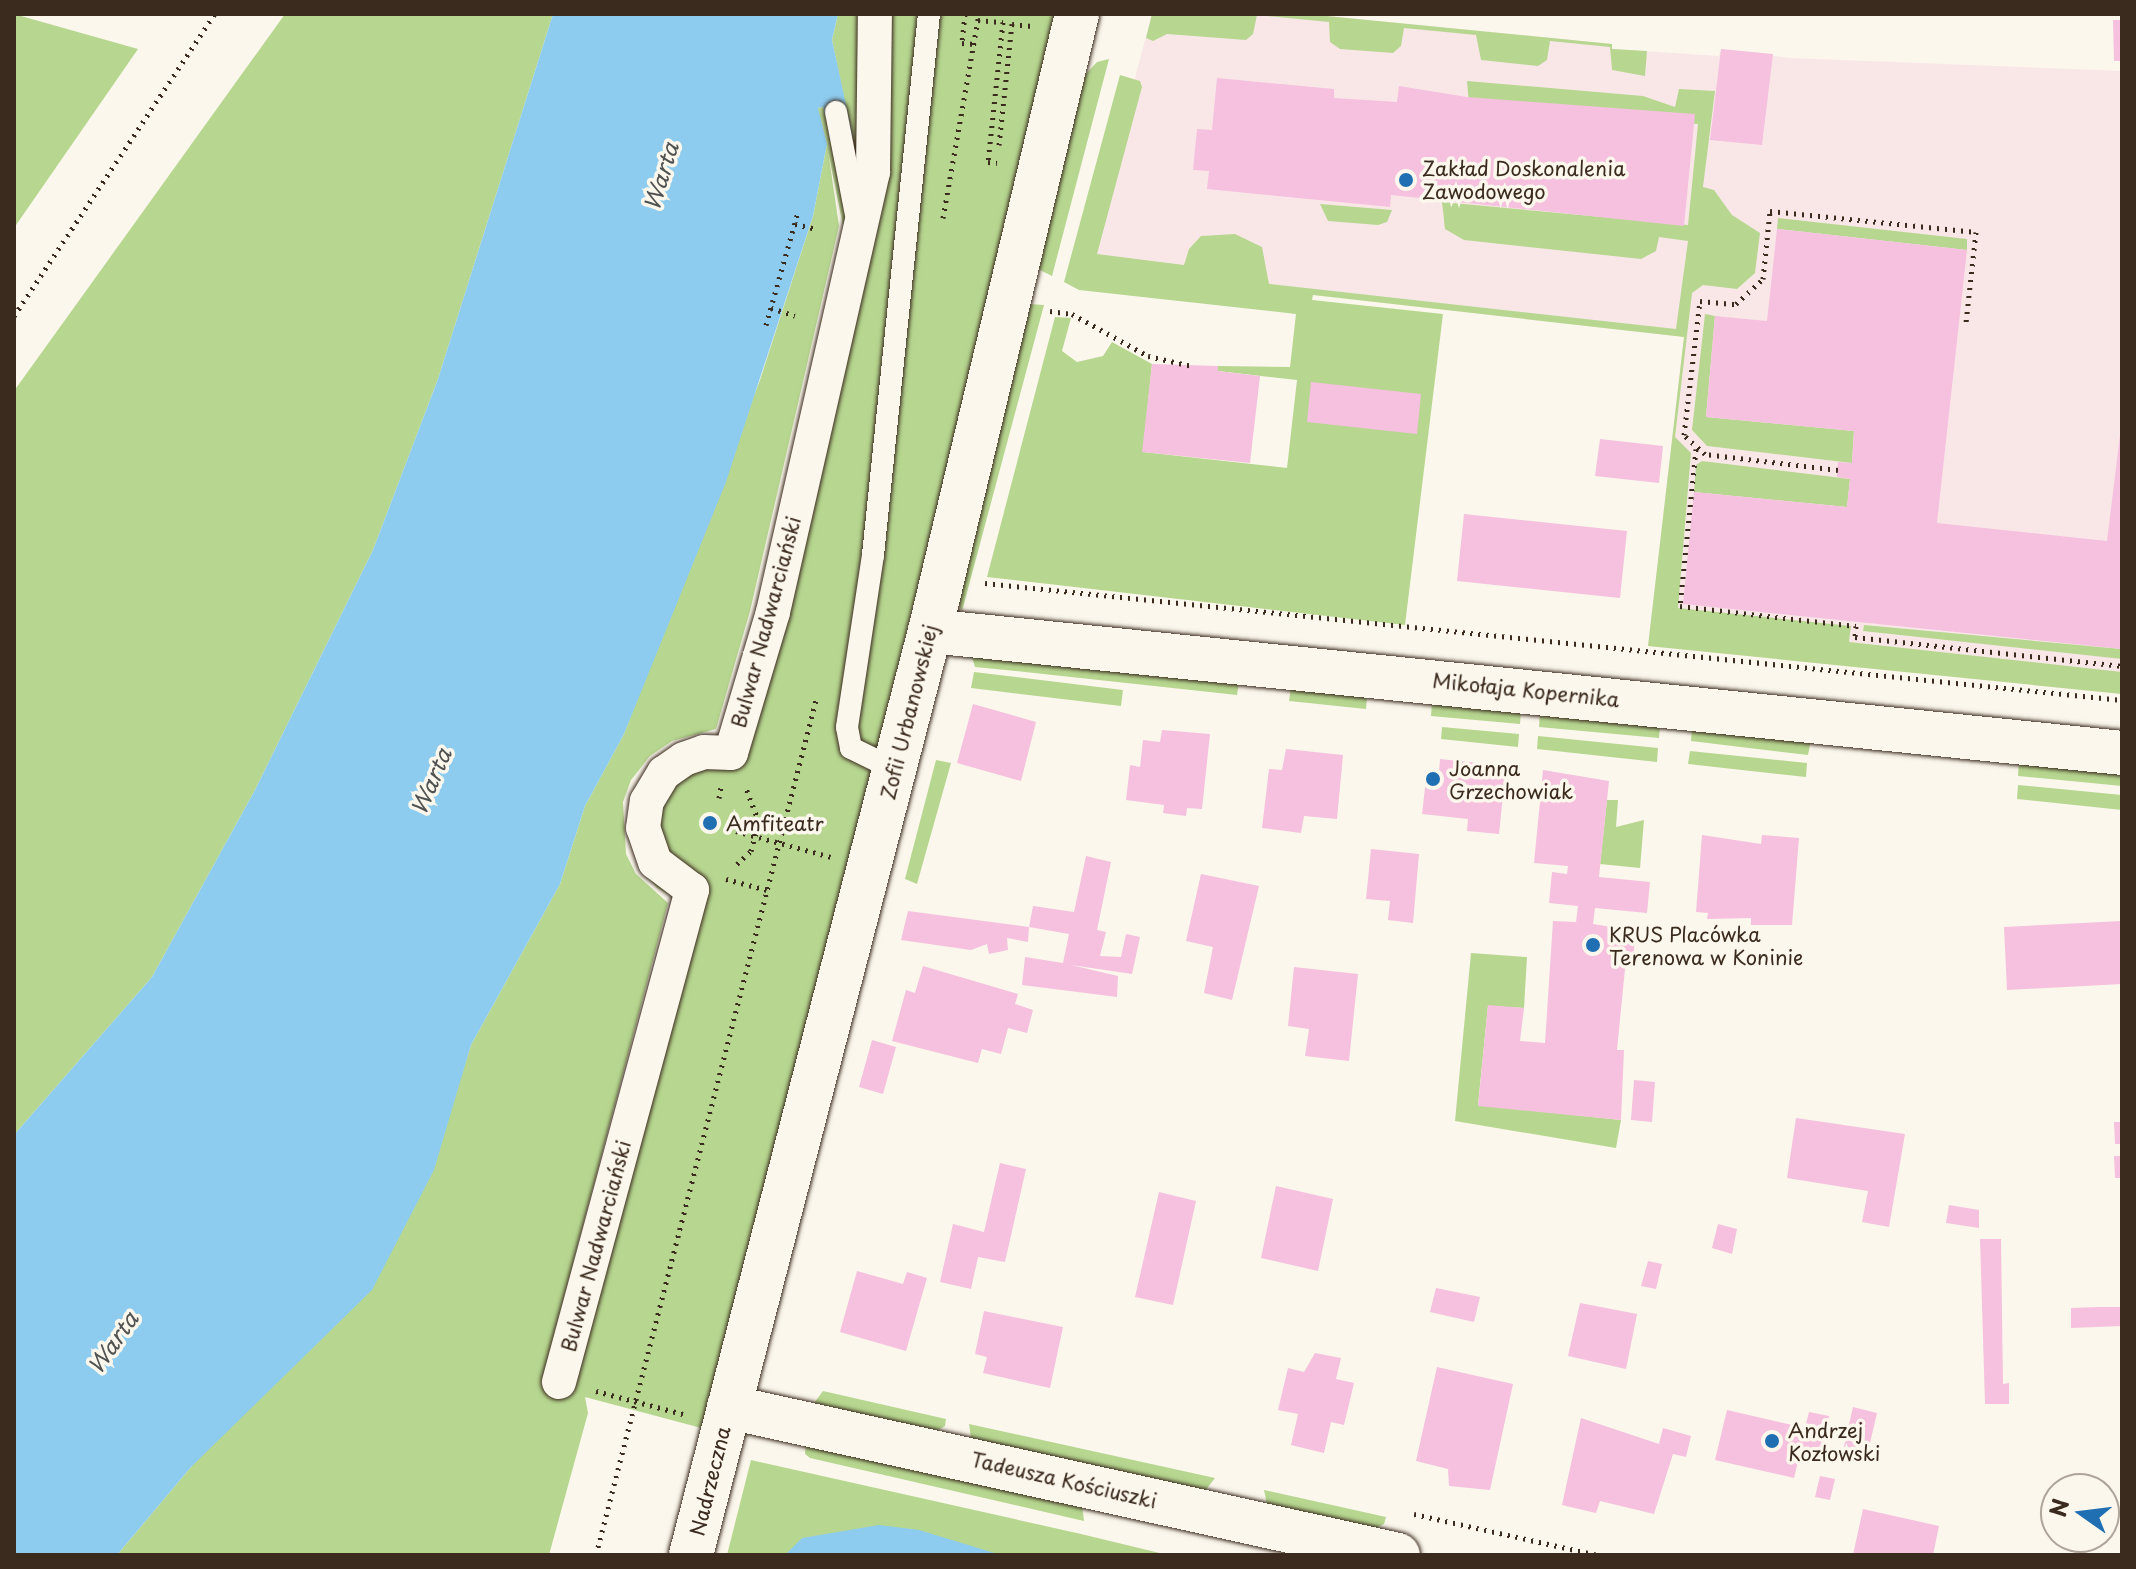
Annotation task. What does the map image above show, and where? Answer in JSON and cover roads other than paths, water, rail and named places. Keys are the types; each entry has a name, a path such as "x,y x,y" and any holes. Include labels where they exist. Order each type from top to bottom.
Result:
{"street":[{"name":"Bulwar Nadwarciański","path":"559,1382 692,890 655,862 643,828 647,801 664,773 684,759 704,752 731,753 773,612 873,172 875,14"},
{"name":"Zofii Urbanowskiej","path":"729,1407 930,631 1061,21"},
{"name":"Mikołaja Kopernika","path":"930,631 2122,753"},
{"name":"Nadrzeczna","path":"691,1555 729,1407"},
{"name":"Tadeusza Kościuszki","path":"729,1407 1398,1555"}],"lane":[{"path":"894,769 851,748 847,727 873,555 929,14"},
{"path":"836,112 859,233"}],"water":[{"name":"Warta","path":"553,14 838,14 832,40 853,137 832,143 823,107 818,108 827,144 813,216 726,482 624,734 585,806 560,884 471,1045 434,1170 372,1290 191,1467 117,1555 14,1555 14,1135 152,977 255,790 373,550 438,379"},
{"path":"879,1525 919,1530 1001,1555 785,1555 802,1538"}],"place":[{"name":"Zakład Doskonalenia Zawodowego","path":"1406,180"},
{"name":"Joanna Grzechowiak","path":"1433,779"},
{"name":"Amfiteatr","path":"710,823"},
{"name":"KRUS Placówka Terenowa w Koninie","path":"1593,945"},
{"name":"Andrzej Kozłowski","path":"1772,1441"}]}
